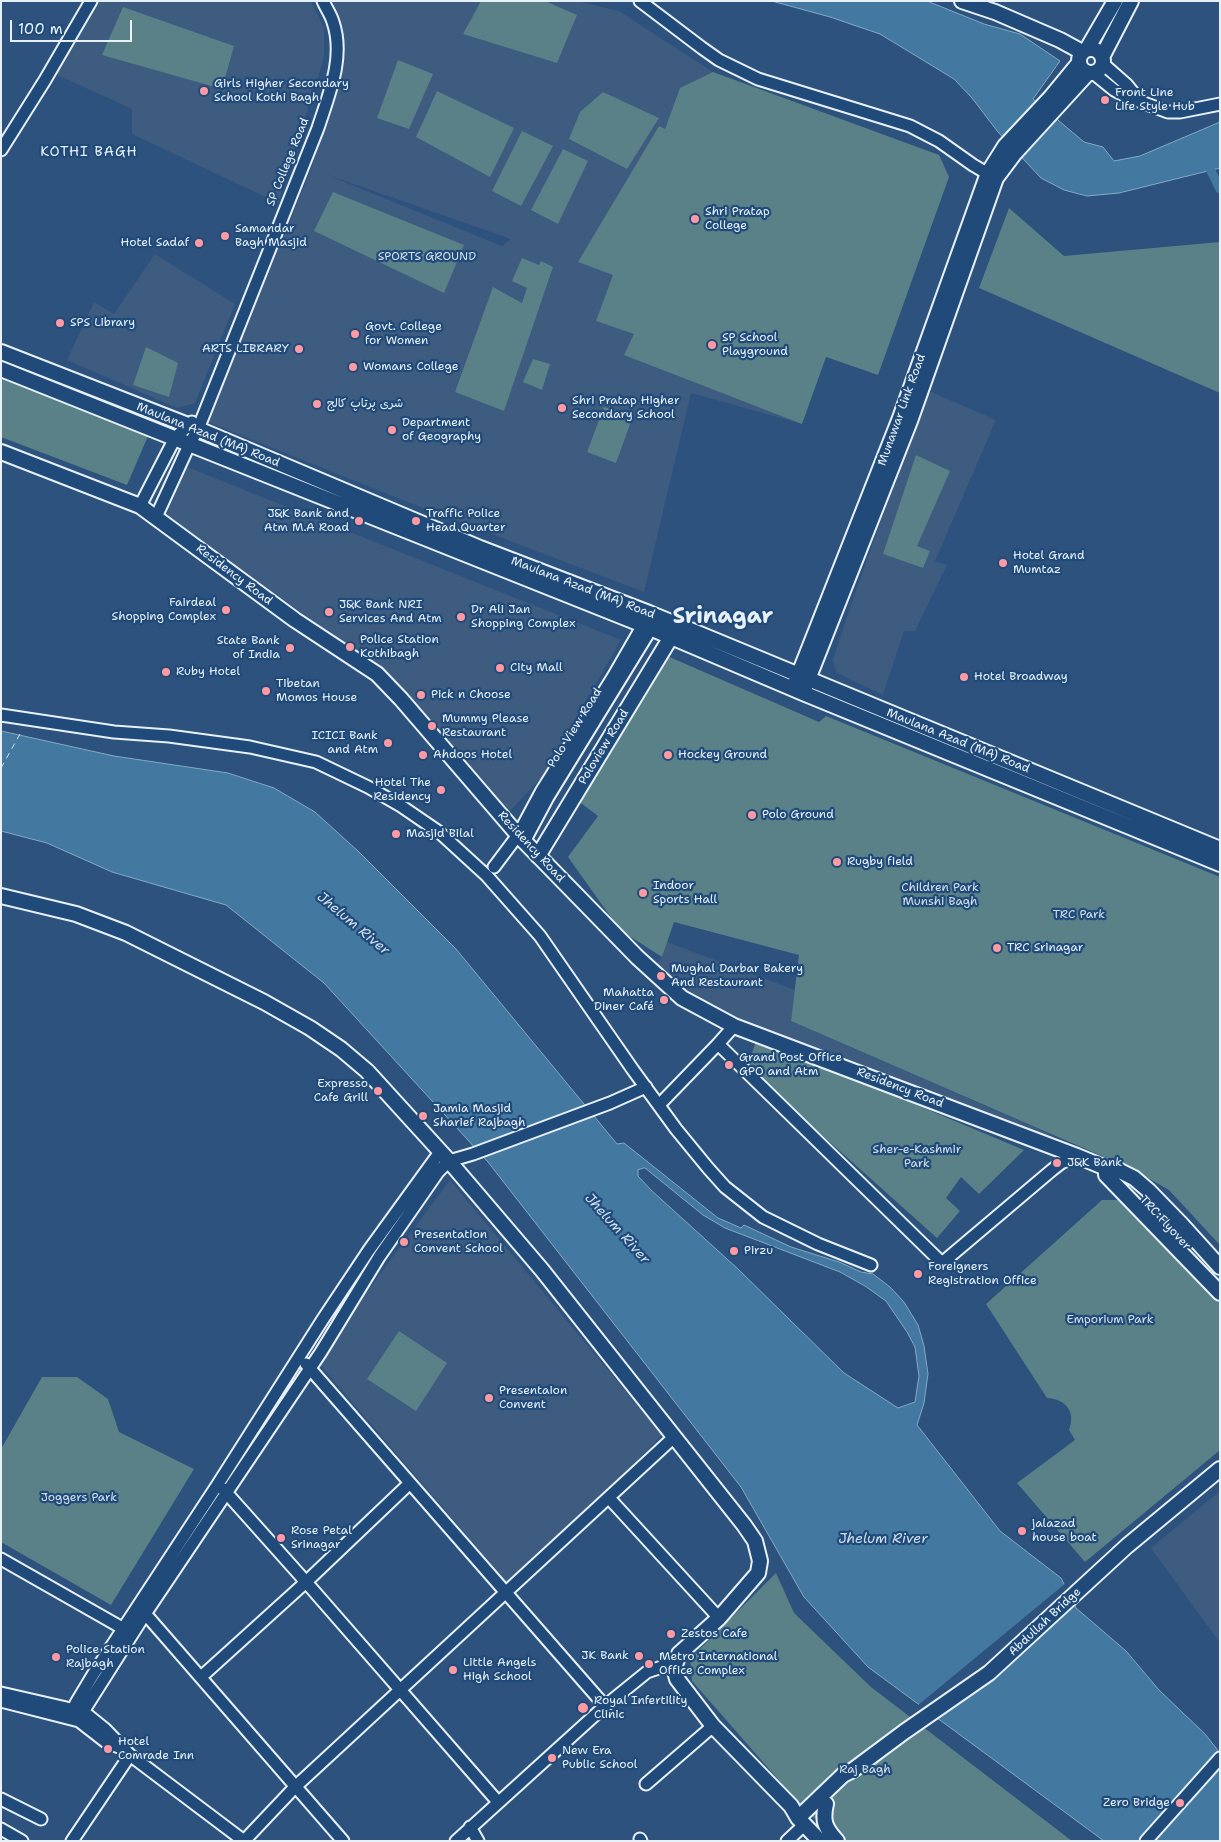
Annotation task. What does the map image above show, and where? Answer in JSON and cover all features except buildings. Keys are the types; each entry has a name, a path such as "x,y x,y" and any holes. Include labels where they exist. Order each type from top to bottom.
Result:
{"main road":[{"path":"962,1 979,4 1060,40 1089,61"},
{"path":"1089,61 1115,1"},
{"path":"1089,61 1131,1"},
{"name":"Munawar Link Road","path":"801,684 992,176 1009,150 1089,61"},
{"name":"Maulana Azad (MA) Road","path":"1,352 192,427 480,548 649,613 801,684 1220,864"},
{"name":"Maulana Azad (MA) Road","path":"1,369 671,637 801,684 1220,849"},
{"name":"Residency Road","path":"1,452 140,506 295,620 377,674 521,839 637,957 682,998 734,1026 1106,1168 1116,1169 1134,1178 1148,1190 1220,1266"},
{"name":"Poloview Road","path":"538,856 671,637"},
{"path":"1,896 76,914 126,933 264,1002 310,1028 367,1071 444,1157 542,1270 755,1541 760,1561 758,1573 719,1618 679,1654 674,1668 677,1678 713,1726 801,1816 830,1841"},
{"path":"1106,1168 1106,1175 1220,1293"},
{"name":"TRC Flyover","path":"1106,1168 1135,1192 1220,1282"},
{"name":"Abdullah Bridge","path":"801,1816 843,1775 990,1673 1127,1546 1220,1469"},
{"path":"801,1816 826,1804 849,1781 857,1767"},
{"path":"826,1804 824,1823 837,1841"},
{"path":"801,1816 820,1841"}],"street":[{"path":"2,147 45,80 91,1"},
{"name":"SP College Road","path":"192,427 204,414 318,128 331,88 338,52 337,38 333,21 323,1"},
{"path":"640,1 702,48 737,69 758,79 910,126 939,141 992,176"},
{"path":"1089,61 1127,85 1140,101 1151,107 1168,112 1180,112 1220,104"},
{"path":"140,506 175,438 192,427"},
{"path":"156,517 190,443 192,427"},
{"path":"490,872 521,839 541,792 613,677 647,627"},
{"path":"1,715 114,732 169,736 250,747 316,762 368,787 401,806 439,832 490,872 540,936 659,1105 725,1187 763,1217 818,1244 872,1265"},
{"path":"659,1105 734,1026"},
{"path":"718,1044 942,1263 1052,1170 1061,1163 1078,1156"},
{"path":"77,1715 218,1484 369,1250 438,1172 444,1157 473,1154 610,1103 646,1087"},
{"path":"77,1715 94,1673 124,1629 142,1611 227,1493 379,1258 407,1208"},
{"path":"300,1357 605,1706"},
{"path":"1,1693 77,1715 105,1729 127,1753 244,1841 295,1786 674,1437"},
{"path":"201,1677 306,1582 410,1482"},
{"path":"218,1484 498,1802"},
{"path":"609,1498 719,1618"},
{"path":"1,1559 124,1629"},
{"path":"142,1611 342,1841"},
{"path":"456,1841 605,1706 647,1672 676,1662"},
{"path":"1,1701 77,1715"},
{"path":"646,1784 713,1726"},
{"path":"72,1841 127,1753"},
{"path":"1146,1841 1220,1758"},
{"path":"1,1799 41,1819"},
{"path":"787,1841 801,1816"},
{"path":"470,1827 478,1841"},
{"path":"1,1829 22,1841"}],"shaded area":[{"name":"Girls Higher Secondary School Kothi Bagh","path":"95,1 311,1 324,28 324,58 278,203 132,134 132,109 55,74"},
{"path":"327,1 577,1 619,11 713,72 939,155 949,177 823,355 826,356 802,424 691,393 644,592 400,499 208,422 311,169 342,69 345,47","holes":["325,174 511,239 502,246"]},
{"path":"155,254 235,304 195,403 177,408 67,360 94,302 114,314"},
{"path":"927,390 996,420 935,561 947,565 915,631 904,631 883,695 837,673 833,660"},
{"path":"187,467 621,640 543,776 507,814 382,670 166,516"},
{"path":"667,942 795,990 791,1021 1052,1135 1036,1137 737,1023 686,996 653,966 662,957"},
{"name":"Presentaion Convent","path":"450,1180 662,1435 511,1587 316,1360"},
{"path":"1220,1491 1220,1643 1151,1548"}],"green space":[{"path":"481,1 545,1 577,15 557,63 463,34"},
{"path":"123,7 234,46 222,89 102,55"},
{"path":"398,60 433,74 409,129 377,118"},
{"path":"713,72 939,155 949,177 878,375 826,357 802,424 624,355 634,334 596,321 613,275 578,262 659,126 665,129 680,88"},
{"path":"437,91 514,128 490,177 416,137"},
{"path":"603,92 659,118 627,169 569,139 580,112"},
{"path":"522,131 553,146 521,206 492,191"},
{"path":"563,149 588,161 558,224 531,210"},
{"name":"SPORTS GROUND","path":"333,192 464,245 444,293 314,231"},
{"path":"1009,208 1064,256 1220,242 1220,393 979,288"},
{"path":"522,258 539,265 541,261 553,267 504,411 455,392 493,287 522,303 527,288 512,281"},
{"path":"146,347 178,363 169,397 133,385"},
{"path":"533,359 550,364 542,390 523,382"},
{"path":"1,377 148,436 127,485 1,437"},
{"path":"604,407 633,416 616,463 587,452"},
{"path":"916,455 950,471 917,546 930,551 923,568 883,554"},
{"name":"TRC Srinagar","path":"658,652 819,722 826,716 1220,877 1220,1245 1169,1190 1134,1170 791,1021 799,955 674,922 662,957 620,930 568,857 598,816 573,797"},
{"name":"Sher-e-Kashmir Park","path":"757,1038 1024,1150 979,1194 961,1177 946,1198 960,1211 937,1238 747,1068"},
{"name":"Emporium Park","path":"1102,1200 1127,1200 1220,1298 1220,1450 1085,1562 1017,1483 1075,1440 1069,1430 1071,1423 1070,1412 1064,1404 1047,1398 986,1304"},
{"path":"399,1331 447,1363 416,1411 367,1379"},
{"name":"Joggers Park","path":"42,1377 77,1377 108,1399 119,1432 194,1469 111,1605 1,1542 1,1449"},
{"name":"Raj Bagh","path":"776,1573 794,1613 871,1687 1072,1841 836,1841 790,1793 692,1681 690,1659"}],"water":[{"path":"772,1 927,1 984,24 1020,34 1060,61 1033,99 1084,142 1103,147 1114,161 1140,156 1220,122 1220,168 1119,193 1087,196 1064,190 1041,178 998,132 972,98 954,79 880,34 830,17"},
{"name":"Jhelum River","path":"1,731 114,756 228,773 274,788 315,812 359,852 456,949 617,1144 624,1143 718,1218 741,1228 744,1225 791,1247 839,1262 861,1272 873,1274 890,1287 904,1302 918,1325 924,1346 928,1374 924,1403 917,1425 1000,1531 1061,1578 1076,1608 1126,1651 1159,1690 1205,1734 1220,1753 1220,1841 1104,1841 868,1667 804,1597 741,1487 488,1162 324,983 226,905 112,872 47,843 1,831","holes":["645,1168 703,1215 725,1228 840,1272 886,1301 915,1347 919,1376 915,1402 898,1408 844,1373 738,1269 651,1190 638,1176 638,1170"]}],"pier":[{"path":"1066,1583 1074,1599 931,1716 917,1706"}],"waterway":[{"path":"1207,163 1220,189"}],"ferry route":[{"path":"1,768 20,734"}],"place":[{"name":"Girls Higher Secondary School Kothi Bagh","path":"204,91"},
{"name":"Front Line Life Style Hub","path":"1105,100"},
{"name":"Shri Pratap College","path":"695,219"},
{"name":"Samandar Bagh Masjid","path":"225,236"},
{"name":"Hotel Sadaf","path":"199,243"},
{"name":"SPS Library","path":"60,323"},
{"name":"Govt. College for Women","path":"355,334"},
{"name":"SP School Playground","path":"712,345"},
{"name":"ARTS LIBRARY","path":"299,349"},
{"name":"Womans College","path":"353,367"},
{"name":"شری پرتاپ کالج","path":"317,404"},
{"name":"Shri Pratap Higher Secondary School","path":"562,408"},
{"name":"Department of Geography","path":"392,430"},
{"name":"J&K Bank and Atm M.A Road","path":"359,521"},
{"name":"Traffic Police Head Quarter","path":"416,521"},
{"name":"Hotel Grand Mumtaz","path":"1003,563"},
{"name":"Fairdeal Shopping Complex","path":"226,610"},
{"name":"J&K Bank NRI Services And Atm","path":"329,612"},
{"name":"Dr Ali Jan Shopping Complex","path":"461,617"},
{"name":"Police Station Kothibagh","path":"350,647"},
{"name":"State Bank of India","path":"290,648"},
{"name":"City Mall","path":"500,668"},
{"name":"Ruby Hotel","path":"166,672"},
{"name":"Hotel Broadway","path":"964,677"},
{"name":"Tibetan Momos House","path":"266,691"},
{"name":"Pick n Choose","path":"421,695"},
{"name":"Mummy Please Restaurant","path":"432,726"},
{"name":"ICICI Bank and Atm","path":"388,743"},
{"name":"Ahdoos Hotel","path":"423,755"},
{"name":"Hockey Ground","path":"668,755"},
{"name":"Hotel The Residency","path":"441,790"},
{"name":"Polo Ground","path":"752,815"},
{"name":"Masjid Bilal","path":"396,834"},
{"name":"Rugby field","path":"837,862"},
{"name":"Indoor Sports Hall","path":"643,893"},
{"name":"TRC Srinagar","path":"997,948"},
{"name":"Mughal Darbar Bakery And Restaurant","path":"661,976"},
{"name":"Mahatta Diner Café","path":"664,1000"},
{"name":"Grand Post Office GPO and Atm","path":"729,1065"},
{"name":"Expresso Cafe Grill","path":"378,1091"},
{"name":"Jamia Masjid Sharief Rajbagh","path":"423,1116"},
{"name":"J&K Bank","path":"1057,1163"},
{"name":"Presentation Convent School","path":"404,1242"},
{"name":"Pirzu","path":"734,1251"},
{"name":"Foreigners Registration Office","path":"918,1274"},
{"name":"Presentaion Convent","path":"489,1398"},
{"name":"jalazad house boat","path":"1022,1531"},
{"name":"Rose Petal Srinagar","path":"281,1538"},
{"name":"Zestos Cafe","path":"671,1634"},
{"name":"JK Bank","path":"639,1656"},
{"name":"Police Station Rajbagh","path":"56,1657"},
{"name":"Metro International Office Complex","path":"649,1664"},
{"name":"Little Angels High School","path":"453,1670"},
{"name":"Royal Infertility Clinic","path":"583,1708"},
{"name":"Hotel Comrade Inn","path":"108,1749"},
{"name":"New Era Public School","path":"552,1758"},
{"name":"Zero Bridge","path":"1180,1803"}],"district":[{"name":"KOTHI BAGH","path":"89,152"},
{"name":"Srinagar","path":"723,617"}],"park label":[{"name":"Children Park Munshi Bagh","path":"940,895"},
{"name":"TRC Park","path":"1079,915"}]}
